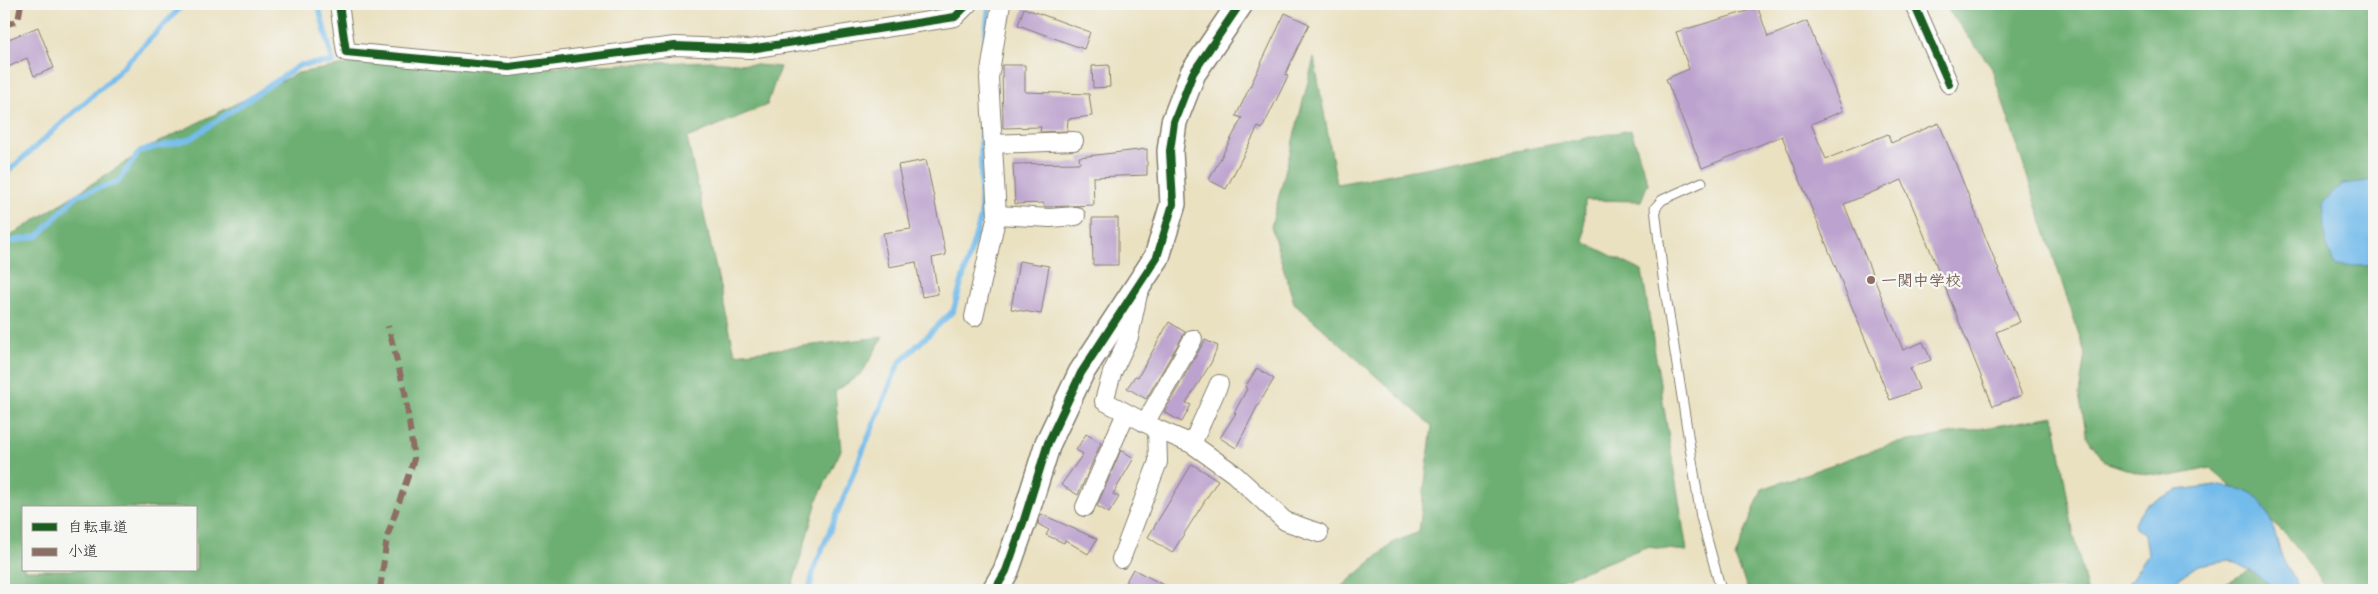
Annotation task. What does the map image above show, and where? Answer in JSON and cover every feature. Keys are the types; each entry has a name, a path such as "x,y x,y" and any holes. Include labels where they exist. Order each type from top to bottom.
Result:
{"street":[{"path":"339,4 346,52 509,67 675,46 750,49 955,18 968,4"},
{"path":"974,317 997,215 989,78 1001,4"},
{"path":"995,590 1006,570 1048,443 1081,373 1157,257 1173,204 1170,151 1174,122 1193,73 1240,4"},
{"path":"1914,4 1949,84"},
{"path":"993,144 1074,141"},
{"path":"997,215 1050,218 1076,216"},
{"path":"1139,286 1129,337 1112,373 1104,400 1151,426 1192,444 1233,473 1285,521 1318,533"},
{"path":"1122,559 1158,462 1151,426 1193,339"},
{"path":"1192,444 1219,384"},
{"path":"1085,507 1126,413"}],"lane":[{"path":"1702,182 1662,200 1655,208 1663,278 1701,517 1721,590"}],"green space":[{"path":"1945,4 2374,4 2374,590 2328,590 2286,534 2210,468 2172,476 2138,473 2105,462 2087,437 2079,395 2085,353 1991,66"},
{"path":"1314,58 1337,184 1631,130 1648,183 1641,201 1585,200 1584,242 1642,271 1687,551 1646,547 1536,590 1338,590 1394,542 1419,532 1432,426 1294,303 1271,227"},
{"path":"369,61 487,69 712,61 780,67 767,105 687,138 735,354 883,337 862,373 835,392 841,450 818,498 791,590 4,590 4,243 7,238 151,146 298,73"},
{"path":"2054,416 2073,531 2087,590 1748,590 1735,558 1762,489 1891,444"},
{"path":"2257,567 2290,590 2212,590"}],"water":[{"path":"2374,180 2374,266 2335,266 2325,241 2322,203 2343,184"},
{"path":"2216,485 2247,491 2260,502 2270,518 2283,559 2294,578 2297,588 2277,590 2253,572 2230,560 2198,565 2163,590 2124,590 2148,554 2145,534 2135,528 2134,523 2146,505 2178,490"}],"building":[{"path":"1024,8 1090,32 1084,49 1018,25"},
{"path":"1758,8 1768,37 1807,21 1843,111 1811,124 1826,159 1888,134 1891,143 1939,123 2020,322 1996,332 2022,395 1993,406 1902,180 1844,204 1903,350 1923,342 1931,360 1910,368 1919,389 1890,400 1782,136 1702,168 1666,79 1689,69 1676,32"},
{"path":"1285,13 1309,24 1285,75 1288,76 1262,129 1258,127 1226,189 1209,180 1242,118 1236,116"},
{"path":"38,27 54,68 34,76 27,58 4,69 4,41"},
{"path":"1002,65 1025,65 1025,92 1089,94 1092,116 1068,119 1067,131 1040,132 1041,127 1003,128"},
{"path":"1109,65 1110,87 1093,88 1092,66"},
{"path":"1147,149 1147,175 1093,177 1094,205 1045,207 1043,203 1015,204 1013,164 1080,163 1079,157"},
{"path":"926,160 946,255 932,258 938,294 922,297 916,262 889,267 883,233 911,229 898,165"},
{"path":"1092,218 1118,218 1118,265 1093,265"},
{"path":"1019,261 1049,266 1041,314 1011,309"},
{"path":"1169,322 1185,332 1146,399 1127,388 1135,376 1138,377"},
{"path":"1205,340 1218,346 1211,363 1186,403 1191,405 1182,422 1164,412"},
{"path":"1257,368 1274,379 1236,448 1220,438 1236,413 1234,413 1247,389 1245,387"},
{"path":"1086,434 1101,443 1078,495 1061,485 1083,454 1076,450"},
{"path":"1121,450 1134,458 1113,494 1119,497 1109,513 1097,506"},
{"path":"1192,464 1218,480 1172,553 1148,537"},
{"path":"1041,514 1097,539 1088,554 1065,540 1064,543 1046,535 1049,530 1038,524"},
{"path":"1133,569 1173,590 1121,590"}],"waterway":[{"path":"4,175 111,79 184,4"},
{"path":"4,243 38,236 77,195 118,182 140,151 190,139 300,65 333,62 318,4"},
{"path":"981,75 989,4"},
{"path":"809,590 814,569 899,363 953,311 981,217 981,84"}],"marked path":[{"path":"4,25 18,21 21,4"},
{"path":"380,590 387,537 414,459 405,392 388,326"}],"cycle path":[{"path":"339,4 346,52 509,67 675,46 750,49 955,17 968,4"},
{"path":"995,590 1006,571 1048,443 1081,373 1157,257 1173,204 1170,151 1174,122 1193,73 1240,4"},
{"path":"1914,4 1949,84"}],"place":[{"name":"一関中学校","path":"1871,280"}]}
